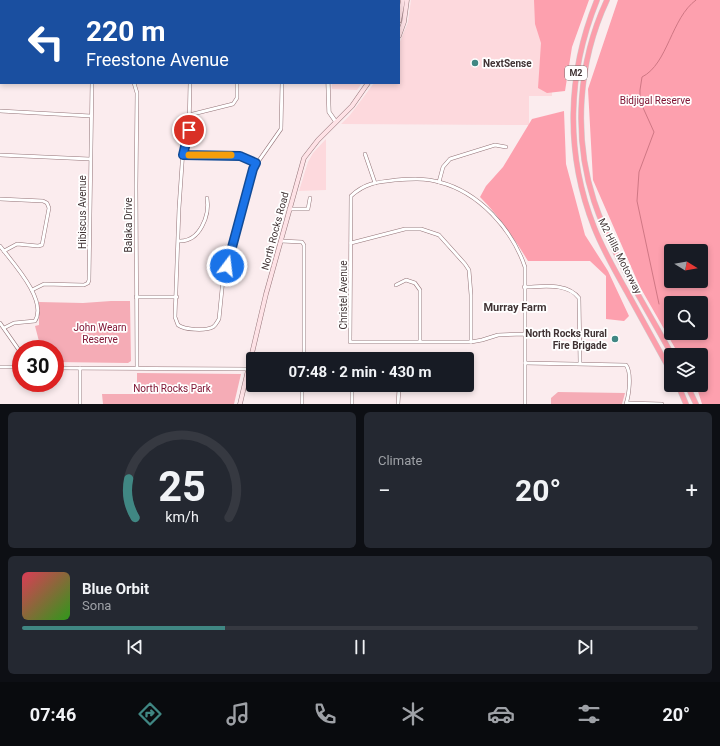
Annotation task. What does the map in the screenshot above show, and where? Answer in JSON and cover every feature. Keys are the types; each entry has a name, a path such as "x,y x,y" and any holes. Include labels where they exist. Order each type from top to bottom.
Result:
{"highway":[{"name":"M2 Hills Motorway","path":"597,0 583,39 575,78 572,108 574,150 583,196 600,242 664,359"},
{"name":"M2 Hills Motorway","path":"607,0 593,38 585,76 581,110 583,149 592,194 619,258 668,348"},
{"path":"681,392 686,404"},
{"path":"690,392 696,404"}],"main road":[{"path":"400,16 403,0"},
{"path":"400,33 408,0"},
{"name":"North Rocks Road","path":"252,352 289,209 304,158 318,140 352,106 367,84"},
{"name":"North Rocks Road","path":"240,404 246,378"}],"street":[{"name":"Hibiscus Avenue","path":"32,290 44,284 84,285 88,283 92,84"},
{"name":"Balaka Drive","path":"134,84 138,94 136,368"},
{"path":"190,84 188,134 183,155 175,317 180,327 185,329 207,328 216,324 219,319 224,279 253,169 281,129 282,84"},
{"path":"189,115 228,107 237,103 237,84"},
{"path":"328,84 329,112 336,122"},
{"path":"0,111 91,116"},
{"path":"439,182 443,167 450,159 496,145 506,147"},
{"path":"365,154 374,183 418,179 439,182 476,200 494,216 521,255 525,268 525,404"},
{"path":"0,155 90,159"},
{"path":"183,155 240,156 256,163"},
{"name":"Christel Avenue","path":"374,183 360,188 351,196 350,342 471,342 498,335 524,334"},
{"path":"179,241 187,240 202,227 208,207 207,198"},
{"path":"289,209 308,209 310,198"},
{"path":"0,199 45,201 49,208 42,245 17,244 4,251"},
{"path":"351,243 405,229 421,229 439,235 469,270 471,295 471,342"},
{"path":"281,241 300,242 304,245 304,352"},
{"path":"0,246 32,290 36,298 37,316 35,321 14,323 4,328"},
{"path":"396,285 406,280 415,283 420,290 420,341"},
{"path":"524,287 565,287 575,292 579,298 580,363"},
{"path":"136,297 177,297"},
{"path":"0,323 12,340"},
{"path":"525,363 626,364 628,370 628,398 626,404 662,404"},
{"path":"0,367 12,367"},
{"path":"64,368 246,369"},
{"path":"80,368 80,404"},
{"path":"302,392 302,404"},
{"path":"352,392 352,404"},
{"path":"398,404 399,392"}],"shaded area":[{"name":"NextSense","path":"411,0 552,0 552,96 529,96 529,125 341,124 350,115 373,84 400,84 400,42 408,22"},
{"path":"332,84 361,84 357,90 332,89"},
{"path":"326,139 326,190 299,191 308,162 313,153"}],"green space":[{"path":"534,0 589,0 572,47 565,91 547,93 538,88 541,43 535,24"},
{"name":"Bidjigal Reserve","path":"618,0 720,0 720,404 702,404 698,392 708,392 708,348 675,348 670,340 708,340 708,296 664,296 664,329 640,287 593,180 588,89"},
{"path":"564,111 566,164 585,235 608,271 629,316 624,321 606,319 606,276 590,261 528,261 494,212 480,197 486,186 503,167 532,119"},
{"name":"John Wearn Reserve","path":"130,301 131,361 128,363 64,362 64,340 39,340 35,326 39,325 39,302 83,303"},
{"name":"North Rocks Park","path":"137,373 241,374 234,404 103,404 102,394 137,394"},
{"path":"558,392 625,393 622,404 551,404 551,398"}],"waterway":[{"path":"659,304 637,201 639,172 654,132 640,101 640,90 642,77 651,71 658,62 681,18 696,0"}],"slow traffic":[{"path":"189,155 231,155"}],"place":[{"name":"NextSense","path":"475,63"},
{"name":"North Rocks Rural Fire Brigade","path":"615,339"}],"district":[{"name":"Murray Farm","path":"515,307"}],"route":[{"path":"189,130 183,155 244,156 256,163 253,169 227,266"}]}
